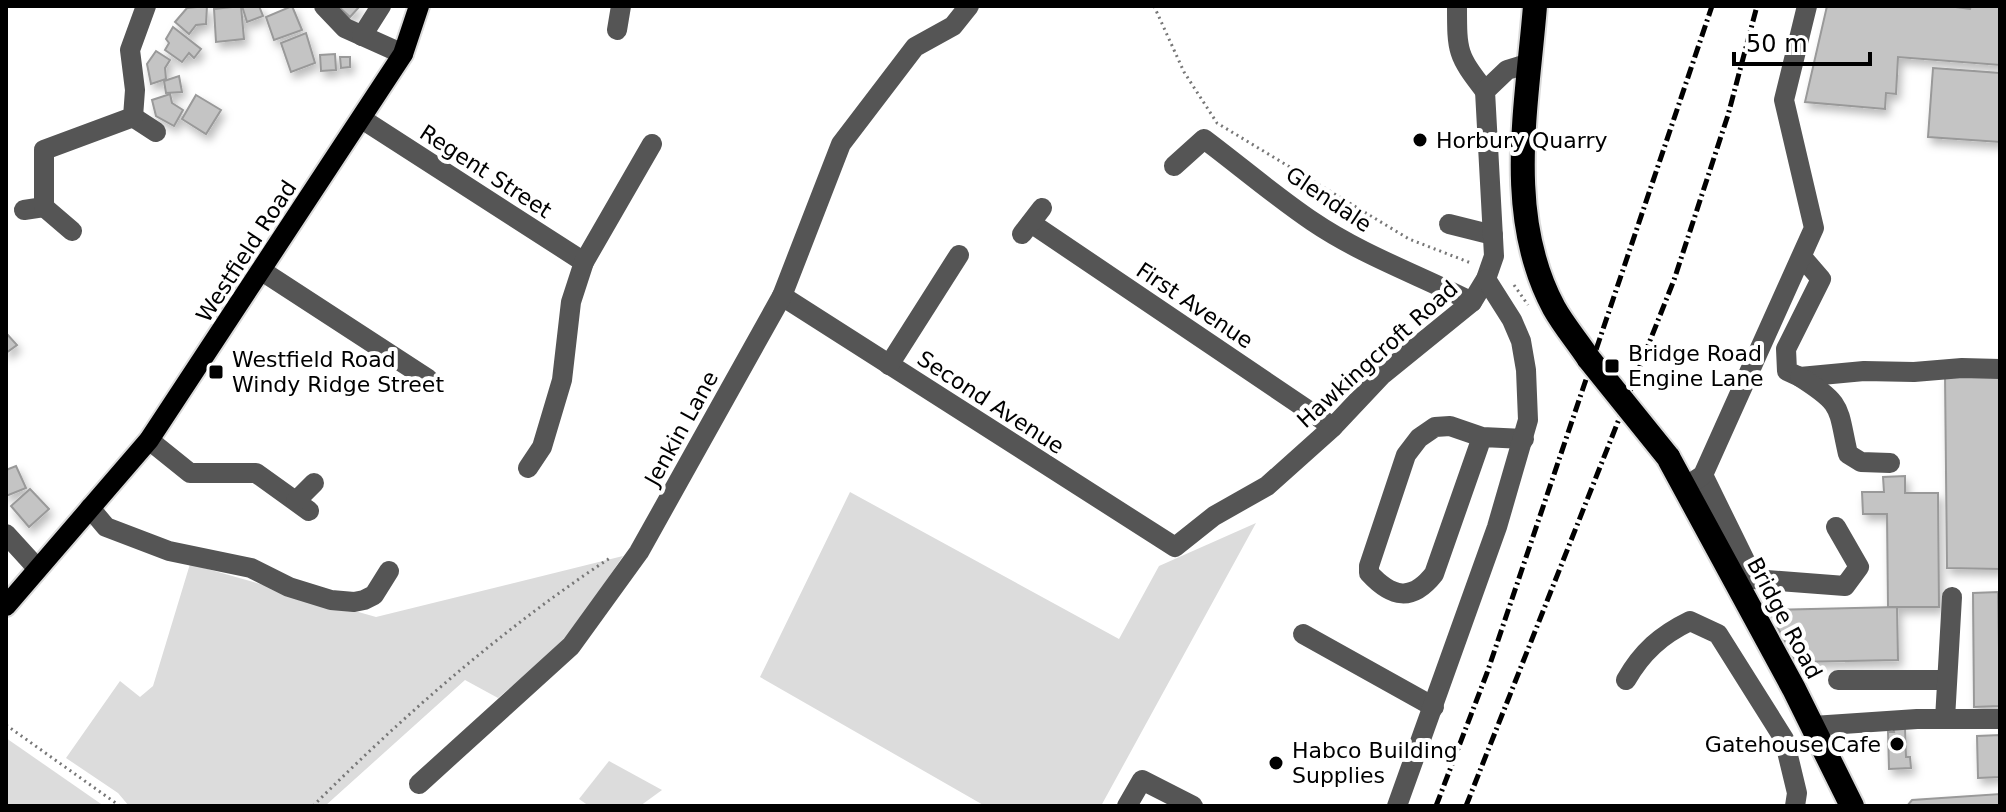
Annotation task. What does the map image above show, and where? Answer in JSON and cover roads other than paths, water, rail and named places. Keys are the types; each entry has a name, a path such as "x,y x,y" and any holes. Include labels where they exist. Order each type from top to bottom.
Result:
{"highway":[{"name":"Bridge Road","path":"1535,6 1522,155 1522,205 1535,259 1554,307 1589,359 1668,457 1694,481 1852,806"}],"main road":[{"name":"Westfield Road","path":"6,606 149,440 403,54 419,6"}],"street":[{"path":"133,117 135,90 130,50 146,6"},
{"path":"324,6 345,28 403,54"},
{"path":"362,36 381,6"},
{"path":"617,30 621,6"},
{"name":"Jenkin Lane","path":"419,784 571,646 639,552 782,296 841,144 915,47 953,26 969,6"},
{"path":"1457,6 1461,61 1485,91 1507,70 1530,63"},
{"path":"1807,6 1784,100 1814,228 1694,481 1754,579 1845,586 1859,567 1836,527"},
{"name":"Hawkingcroft Road","path":"1175,547 1214,516 1267,486 1333,427 1382,375 1472,302 1488,275 1494,256 1485,91"},
{"path":"133,117 156,132"},
{"path":"72,231 34,208 44,150 133,117"},
{"name":"Regent Street","path":"362,119 584,262"},
{"name":"Glendale","path":"1174,166 1204,139 1313,222 1382,262 1421,276 1472,302"},
{"path":"528,468 542,447 562,380 571,302 584,262 652,144"},
{"name":"First Avenue","path":"1031,222 1333,427"},
{"path":"1449,224 1493,235"},
{"path":"889,365 959,255"},
{"path":"1802,257 1821,279 1786,349 1787,371 1828,395 1840,412 1848,454 1861,462 1890,463"},
{"path":"262,271 428,379"},
{"path":"1397,806 1497,527 1524,439 1528,408 1521,341 1488,275"},
{"name":"Second Avenue","path":"782,296 1175,547"},
{"path":"1800,377 1864,371 2000,369"},
{"path":"1482,437 1434,574 1424,587 1410,594 1388,590 1369,573 1369,566 1406,455 1419,438 1435,427 1450,426 1482,437 1524,439"},
{"path":"149,440 190,473 256,473 302,506 314,483"},
{"path":"90,508 106,527 169,551 234,563 331,600 354,602 374,595 389,571"},
{"path":"6,534 37,568"},
{"path":"1945,719 1952,597"},
{"path":"1626,680 1643,652 1655,641 1690,621 1718,634 1784,739 1797,793 1795,806"},
{"path":"1303,634 1434,707"},
{"path":"1838,680 1947,680"},
{"path":"1813,726 2000,719"},
{"path":"1127,806 1142,780 1193,806"}],"railway":[{"path":"1436,806 1487,673 1712,6"},
{"path":"1466,806 1674,280 1728,115 1757,6"}],"place":[{"name":"Horbury Quarry","path":"1420,140"},
{"name":"Bridge Road Engine Lane","path":"1612,366"},
{"name":"Westfield Road Windy Ridge Street","path":"216,372"},
{"name":"Gatehouse Cafe","path":"1897,744"},
{"name":"Habco Building Supplies","path":"1276,763"}]}
